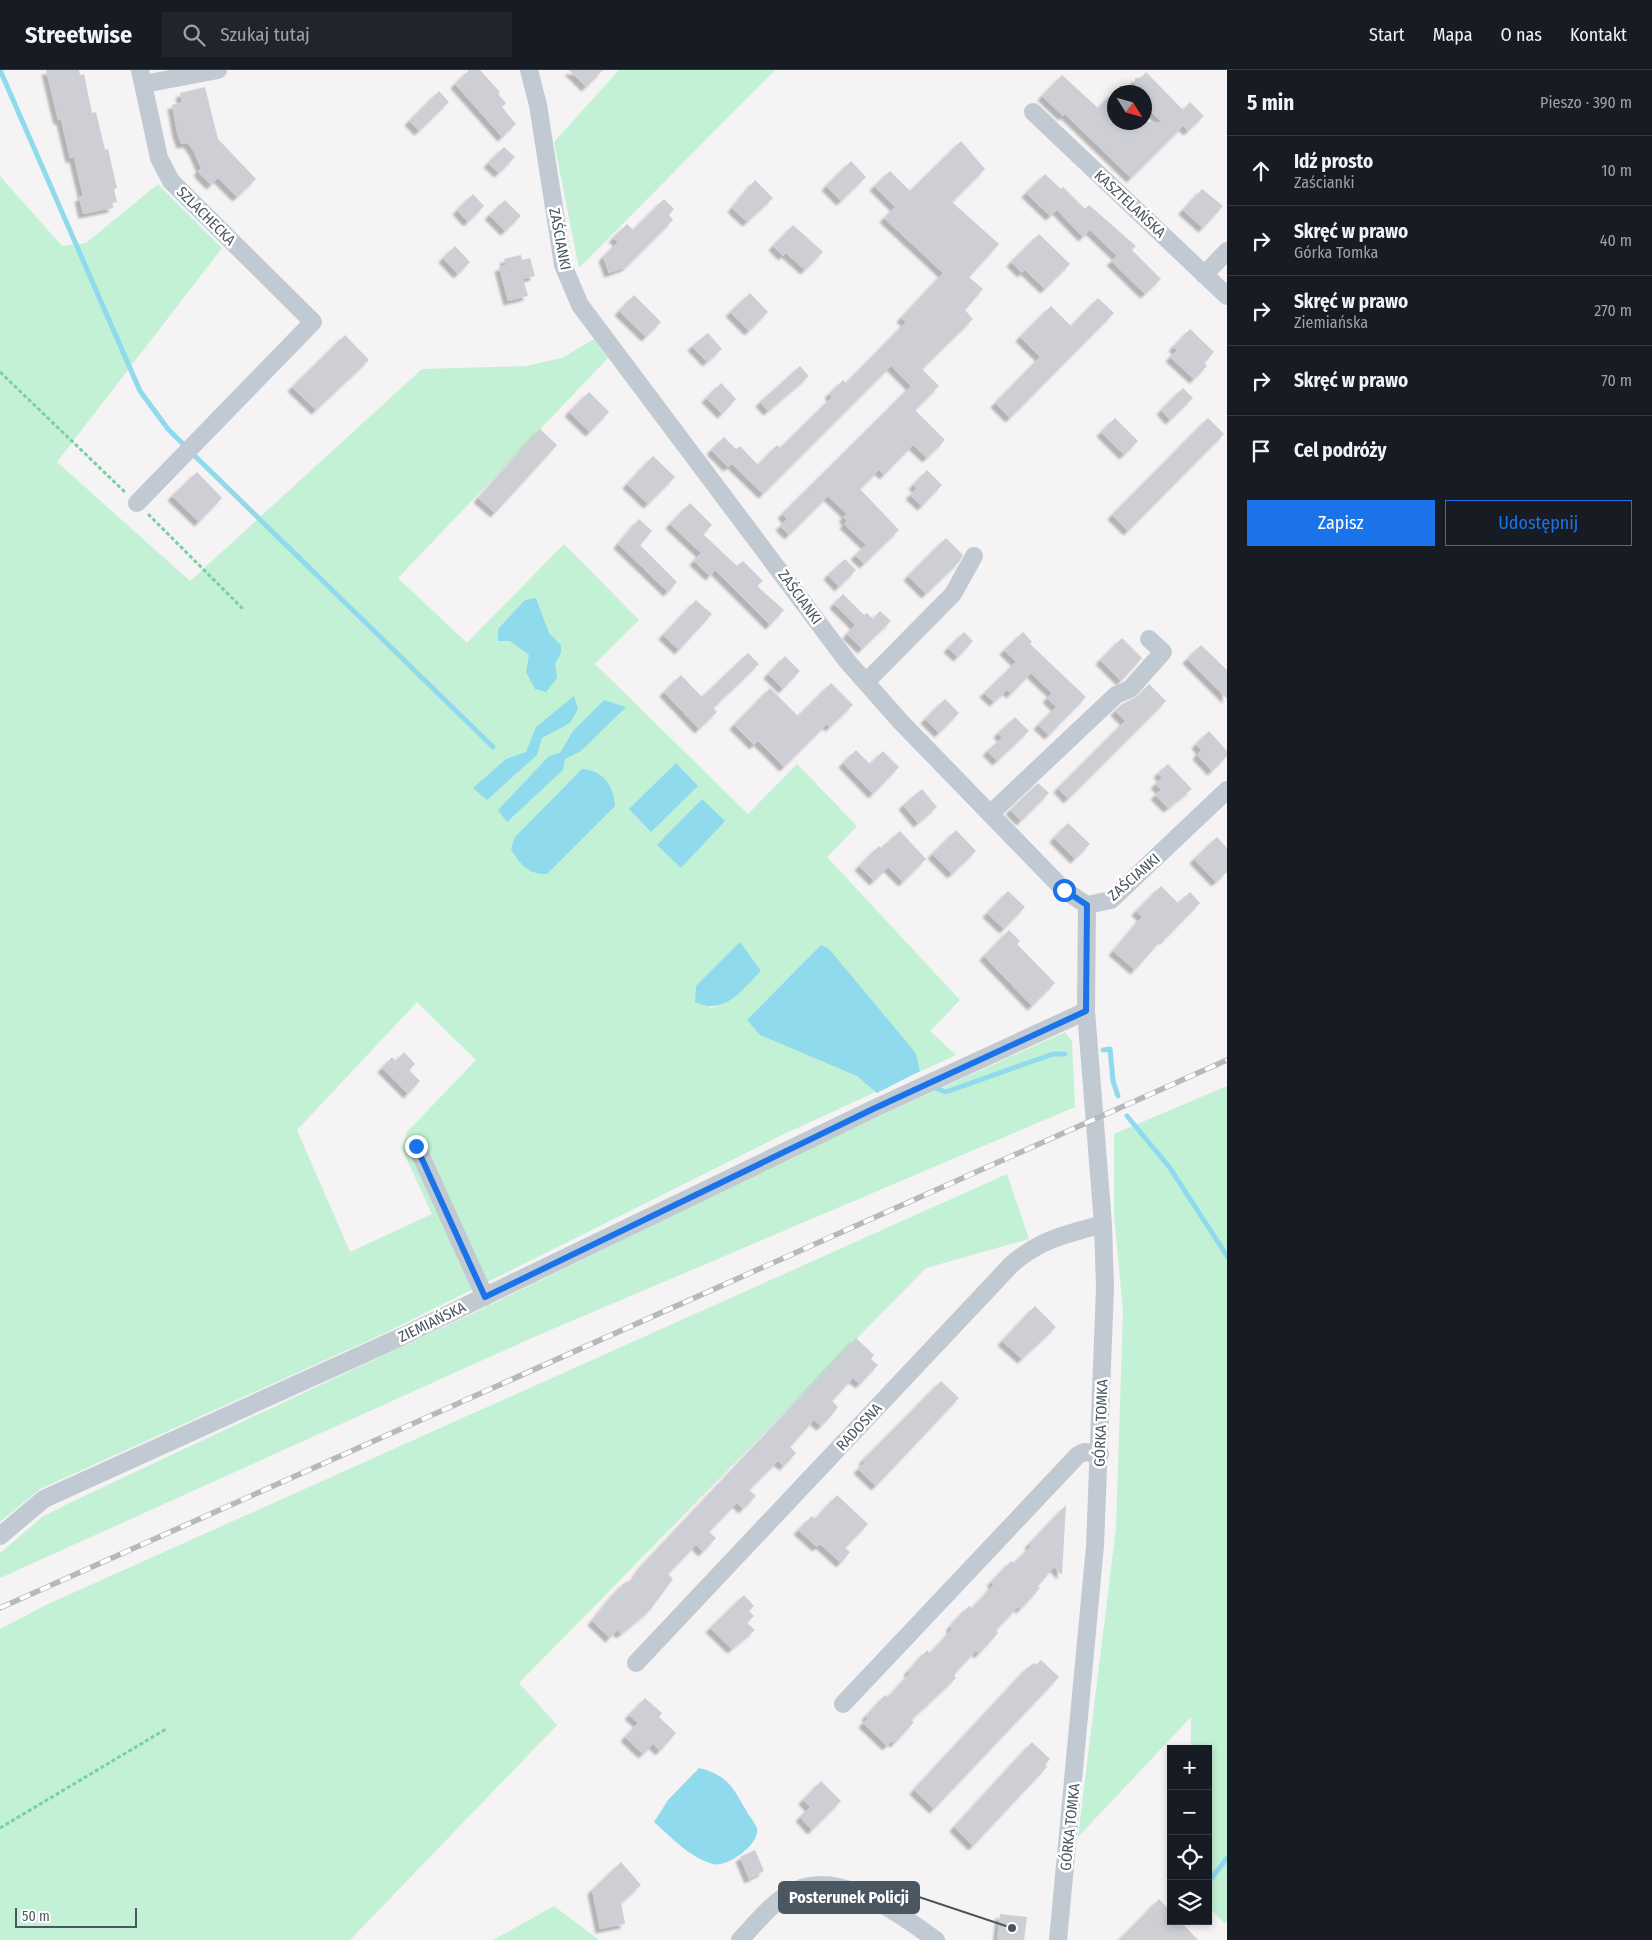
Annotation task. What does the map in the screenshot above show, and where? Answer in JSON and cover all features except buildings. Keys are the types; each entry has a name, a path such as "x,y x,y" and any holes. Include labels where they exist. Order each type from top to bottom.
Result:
{"street":[{"name":"SZLACHECKA","path":"137,503 313,322 170,181 159,158 142,77 218,70"},
{"name":"ZAŚCIANKI","path":"529,70 538,105 563,265 580,305 847,661 990,814 1064,890 1087,905 1111,900 1227,790"},
{"name":"KASZTELAŃSKA","path":"1033,112 1227,296"},
{"path":"1204,275 1227,252"},
{"path":"866,682 953,594 974,556"},
{"path":"990,814 1116,695 1130,689 1163,652 1149,639"},
{"name":"GÓRKA TOMKA","path":"1058,1940 1096,1546 1105,1288 1103,1224 1086,1011 1087,905"},
{"name":"ZIEMIAŃSKA","path":"0,1536 44,1499 401,1337 873,1109 1086,1011"},
{"path":"416,1146 485,1297"},
{"name":"RADOSNA","path":"636,1663 1012,1265 1028,1250 1052,1239 1103,1224"},
{"path":"843,1704 1078,1455 1084,1452 1100,1454"},
{"path":"740,1940 772,1906 789,1893 810,1886 834,1884 853,1890 894,1912 936,1940"}],"path":[{"path":"0,372 137,503 244,610"},
{"path":"0,1828 166,1729"}],"green space":[{"path":"619,70 775,70 579,268 554,142"},
{"path":"0,176 62,246 86,243 158,184 222,248 57,462 190,581 422,369 526,366 562,358 594,339 608,358 398,578 467,643 564,544 639,620 595,664 748,814 797,764 857,826 827,857 960,1000 930,1031 956,1055 780,1136 385,1333 40,1489 0,1522","holes":["761,971 730,1000 708,1008","417,1002 476,1060 407,1132 402,1149 432,1214 350,1252 297,1130"]},
{"path":"1065,1032 1072,1041 1075,1107 534,1337 0,1578 0,1553 42,1517 67,1504 480,1310 816,1145"},
{"path":"1227,1086 1227,1922 1225,1924 1212,1910 1212,1745 1191,1745 1191,1717 1078,1837 1116,1528 1123,1311 1114,1214 1114,1134"},
{"path":"1007,1174 1029,1239 926,1268 519,1683 557,1725 350,1940 0,1940 0,1629 48,1604"},
{"path":"554,1906 599,1940 493,1940"}],"water":[{"path":"536,598 549,633 561,645 561,653 555,664 557,678 546,692 535,689 526,672 529,655 510,641 498,641 498,629 525,600"},
{"path":"574,696 578,709 570,723 542,738 537,755 487,800 473,788 506,759 526,752 536,727"},
{"path":"604,700 626,707 581,751 565,759 563,770 507,822 498,810 549,756 560,753 573,731"},
{"path":"676,763 698,786 651,832 629,809"},
{"path":"582,769 595,772 606,780 612,792 615,806 547,874 535,873 521,864 511,849 515,837"},
{"path":"702,799 725,821 681,868 657,845"},
{"path":"740,942 761,971 739,993 723,1004 705,1006 695,1002 696,986"},
{"path":"821,945 829,949 910,1046 916,1054 920,1071 877,1093 857,1076 760,1035 747,1020"},
{"path":"699,1768 717,1774 729,1784 757,1829 757,1835 748,1848 734,1859 719,1864 713,1864 696,1857 654,1822 668,1800"}],"waterway":[{"path":"0,70 140,391 168,429 182,443"},
{"path":"196,457 493,747"},
{"path":"1103,1050 1110,1049 1113,1081 1118,1096"},
{"path":"935,1088 946,1092 1053,1054 1065,1054"},
{"path":"1127,1116 1170,1168 1227,1256"},
{"path":"1210,1880 1227,1858"}],"railway":[{"path":"0,1608 1227,1060"}],"place":[{"name":"Posterunek Policji","path":"1012,1928"}],"route":[{"path":"416,1146 485,1297 873,1109 1086,1011 1087,905 1074,899 1064,890"}]}
